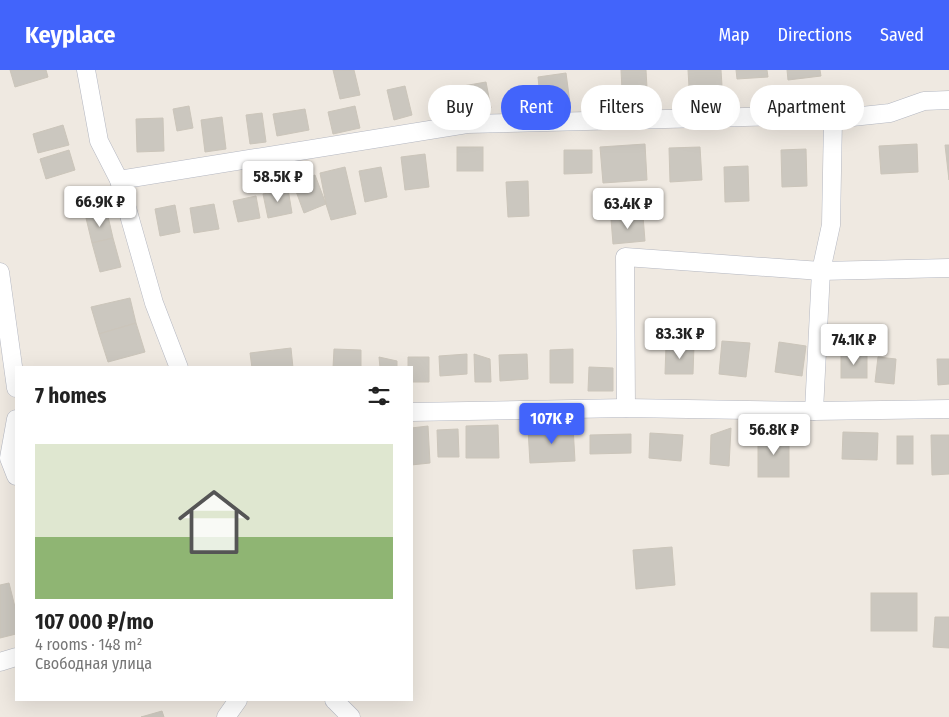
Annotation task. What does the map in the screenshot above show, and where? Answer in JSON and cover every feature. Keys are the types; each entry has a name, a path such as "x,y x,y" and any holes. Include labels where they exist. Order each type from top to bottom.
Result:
{"street":[{"path":"86,70 99,141 119,180 154,303 178,366"},
{"path":"864,116 890,114 924,101 949,100"},
{"path":"119,180 467,124 750,117"},
{"path":"814,411 821,271 831,225 832,130"},
{"path":"626,408 625,257 821,271 949,268"},
{"path":"0,272 15,381"},
{"path":"413,412 626,408 814,411 949,409"},
{"path":"15,425 9,458 15,473"},
{"path":"0,662 15,657"},
{"path":"226,717 237,701"},
{"path":"335,701 351,717"}],"building":[{"path":"10,70 46,70 48,77 15,87"},
{"path":"333,70 354,70 360,95 340,99"},
{"path":"621,70 646,70 647,85 622,85"},
{"path":"688,70 721,70 722,85 689,85"},
{"path":"736,70 767,70 768,77 737,79"},
{"path":"787,70 820,70 821,76 788,80"},
{"path":"566,73 568,85 539,85 538,77"},
{"path":"486,82 487,85 469,85"},
{"path":"405,86 412,115 394,120 387,90"},
{"path":"189,106 193,128 177,131 173,109"},
{"path":"355,106 360,128 333,134 328,112"},
{"path":"305,109 309,130 277,136 273,114"},
{"path":"262,113 266,142 250,144 246,115"},
{"path":"222,117 226,149 205,152 201,120"},
{"path":"163,118 164,151 137,152 136,119"},
{"path":"63,125 69,145 38,153 33,134"},
{"path":"645,144 647,180 603,183 600,147"},
{"path":"917,144 918,172 881,174 879,146"},
{"path":"945,145 949,145 949,180"},
{"path":"457,147 483,147 483,171 457,171"},
{"path":"700,147 702,180 670,182 669,148"},
{"path":"806,149 807,186 782,187 781,150"},
{"path":"69,150 75,170 46,179 40,159"},
{"path":"564,150 592,150 592,173 564,174"},
{"path":"425,154 429,187 405,190 401,157"},
{"path":"748,166 749,201 725,202 724,167"},
{"path":"345,167 356,214 331,220 320,173"},
{"path":"381,167 387,197 365,202 359,171"},
{"path":"315,175 326,204 304,213 293,183"},
{"path":"528,181 529,216 508,217 506,182"},
{"path":"288,189 292,213 268,218 263,194"},
{"path":"256,196 260,218 238,222 233,201"},
{"path":"214,204 219,229 194,233 190,208"},
{"path":"175,205 180,232 160,236 155,209"},
{"path":"107,212 113,238 92,243 86,218"},
{"path":"643,216 645,241 613,244 611,219"},
{"path":"113,238 121,267 100,272 92,243"},
{"path":"130,298 136,323 99,334 91,307"},
{"path":"136,323 145,352 108,362 99,334"},
{"path":"722,341 750,343 746,377 719,374"},
{"path":"779,342 806,346 802,376 775,372"},
{"path":"666,345 694,345 693,374 665,374"},
{"path":"291,348 293,366 252,366 250,353"},
{"path":"334,349 361,350 361,366 333,366"},
{"path":"573,349 573,383 550,383 550,350"},
{"path":"467,354 467,374 440,376 439,356"},
{"path":"474,354 490,359 491,382 475,382"},
{"path":"527,354 528,379 500,381 499,355"},
{"path":"841,355 867,355 867,378 841,378"},
{"path":"379,357 397,361 397,366 380,366"},
{"path":"408,357 429,357 429,382 413,382 413,366 408,366"},
{"path":"878,357 896,359 894,384 875,382"},
{"path":"937,359 949,359 949,384 938,385"},
{"path":"589,367 613,368 613,391 588,391"},
{"path":"498,425 499,458 466,458 466,426"},
{"path":"428,426 430,463 413,465 413,428"},
{"path":"573,426 575,461 530,463 528,429"},
{"path":"731,428 729,466 710,464 711,435"},
{"path":"458,429 459,457 438,457 437,430"},
{"path":"843,432 878,433 877,460 842,459"},
{"path":"650,433 683,435 681,461 649,458"},
{"path":"631,434 631,453 590,454 590,435"},
{"path":"758,434 789,434 789,477 758,477"},
{"path":"931,435 949,435 949,474 932,475"},
{"path":"897,436 913,436 913,464 897,464"},
{"path":"672,547 675,585 636,589 633,550"},
{"path":"9,583 15,607 15,634 0,638 0,585"},
{"path":"871,593 917,593 917,631 871,631"},
{"path":"935,617 949,617 949,648 933,647"},
{"path":"162,711 164,717 141,717"}]}
